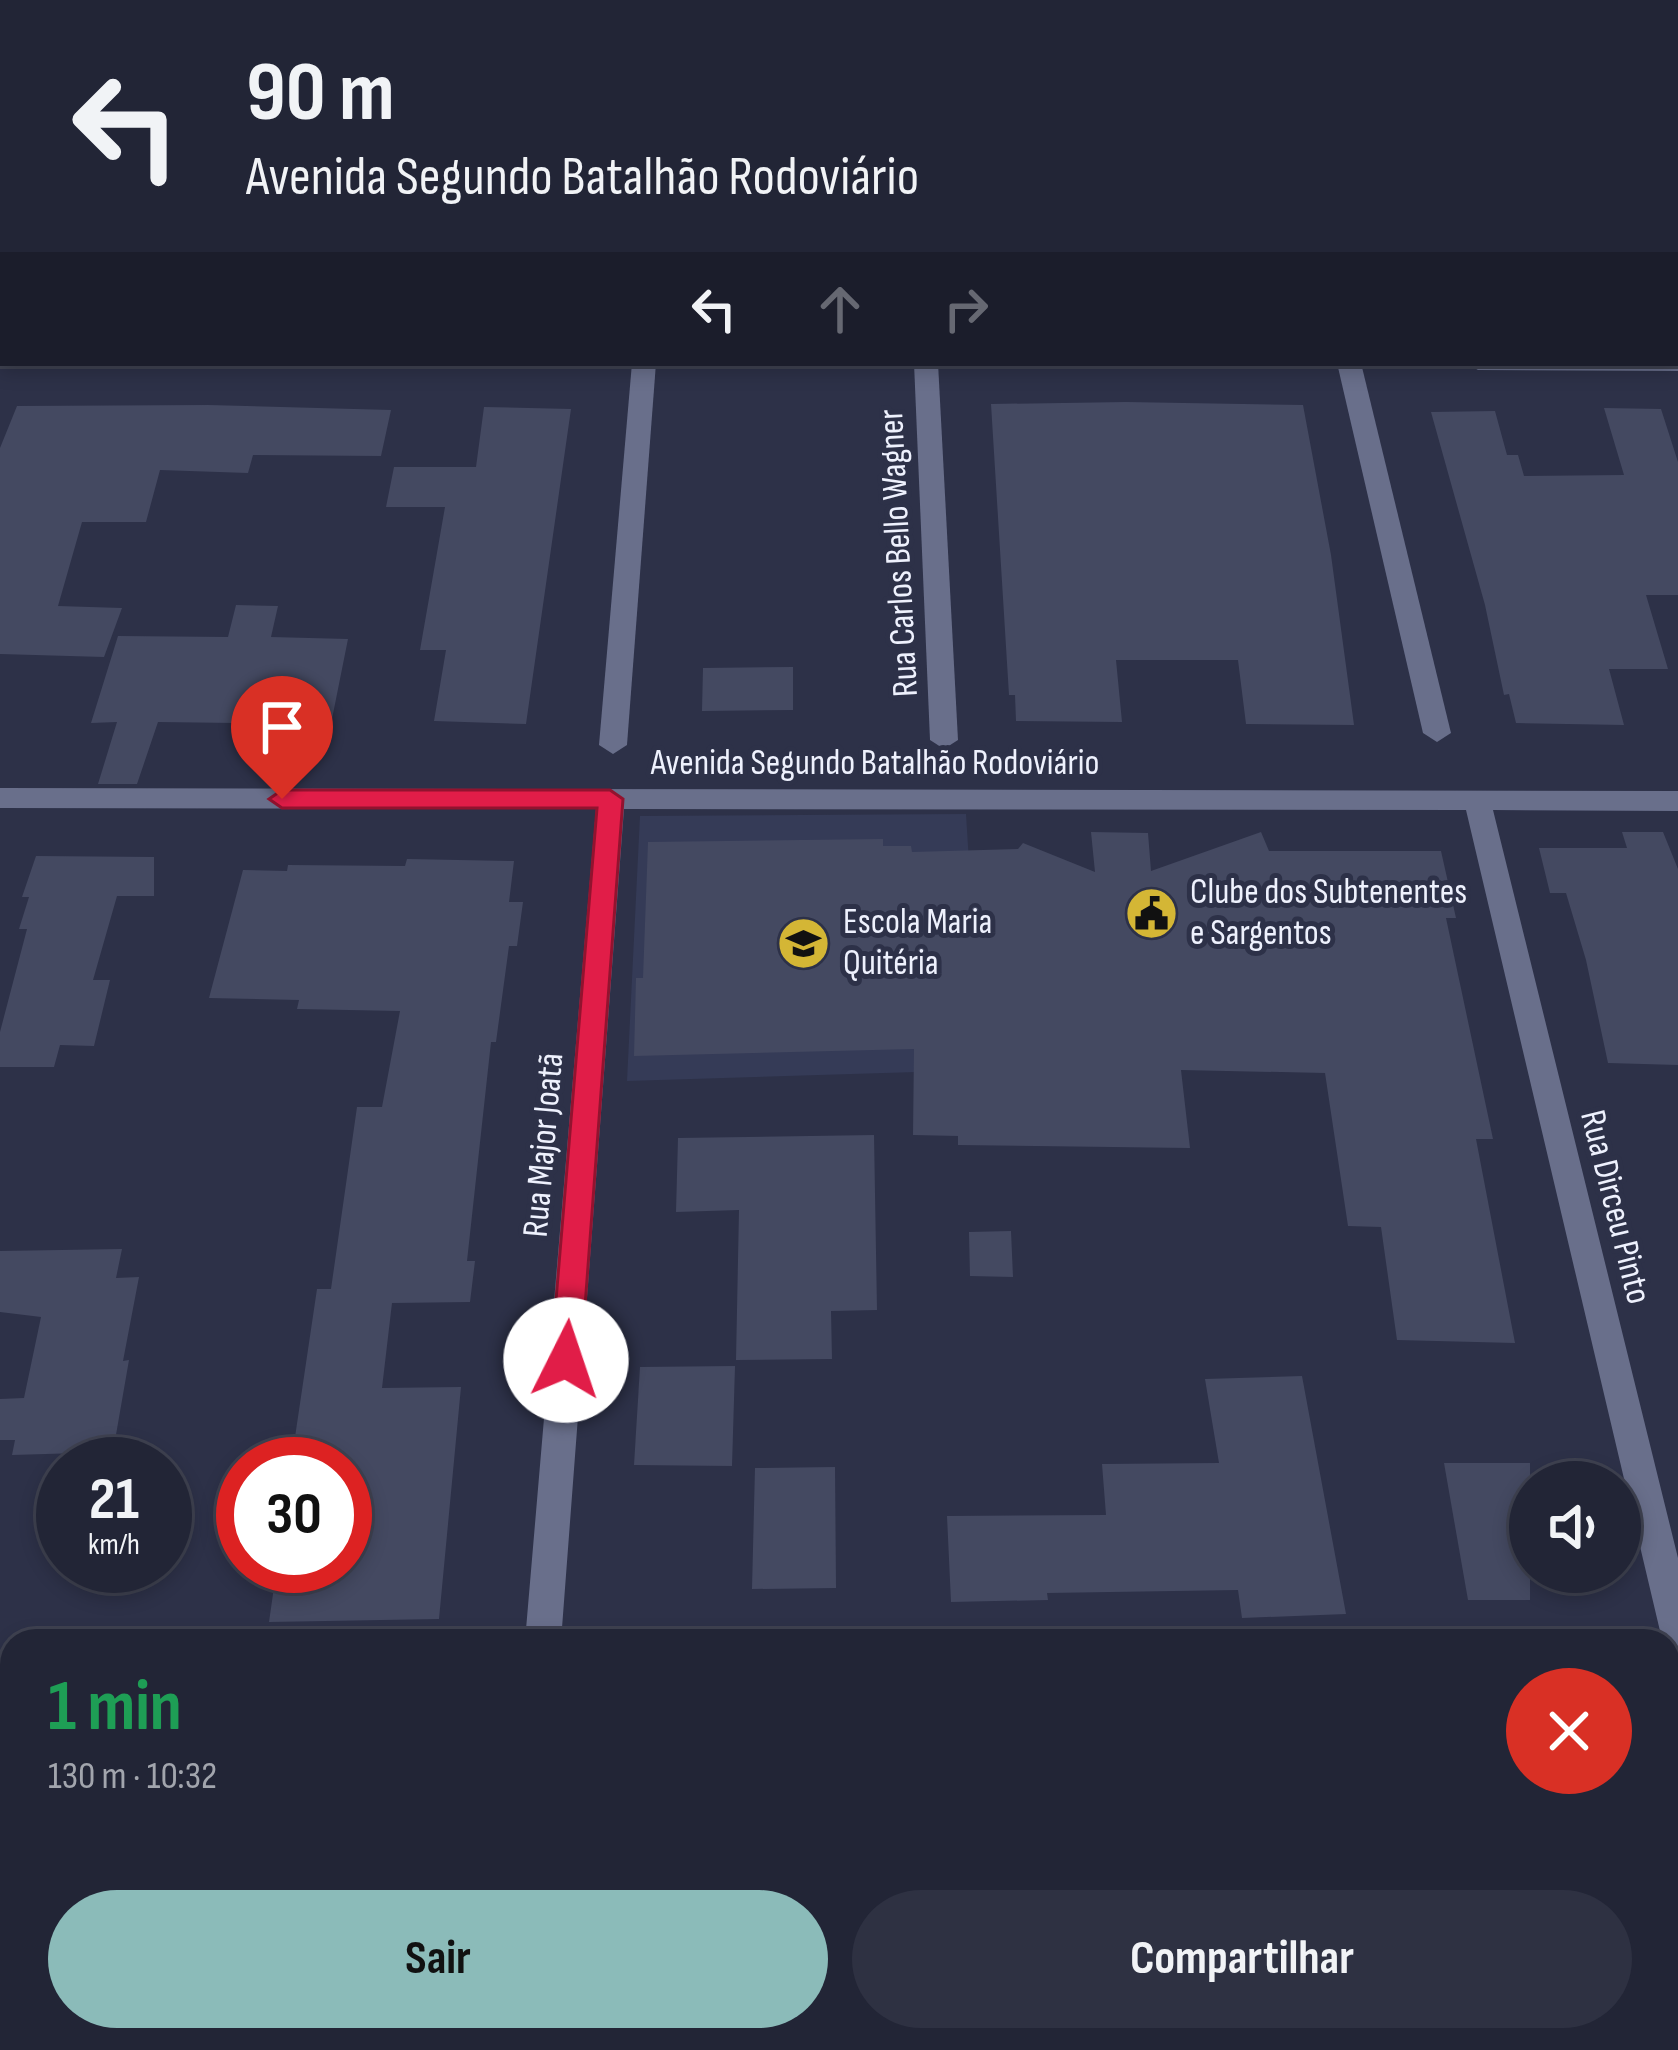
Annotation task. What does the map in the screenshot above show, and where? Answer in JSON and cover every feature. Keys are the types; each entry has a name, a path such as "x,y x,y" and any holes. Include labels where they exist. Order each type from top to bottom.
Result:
{"street":[{"path":"614,745 644,366"},
{"name":"Rua Carlos Bello Wagner","path":"926,366 944,740"},
{"path":"1350,366 1437,733"},
{"name":"Avenida Segundo Batalhão Rodoviário","path":"0,798 1678,800"},
{"name":"Rua Major Joatã","path":"544,1629 610,799"},
{"name":"Rua Dirceu Pinto","path":"1477,800 1678,1629"}],"shaded area":[{"name":"Escola Maria Quitéria","path":"966,814 982,1070 627,1081 640,816"}],"building":[{"path":"991,404 1303,405 1331,555 1354,725 1246,724 1238,660 1116,660 1122,722 1016,721 1015,695 1009,695"},
{"path":"17,406 391,410 381,456 253,455 248,473 160,470 146,522 82,522 58,606 122,608 104,657 0,654 0,448"},
{"path":"484,407 571,409 526,724 434,721 446,650 420,650 445,507 386,507 394,467 476,467"},
{"path":"1604,408 1661,409 1678,462 1678,595 1646,595 1668,669 1609,669 1624,725 1516,723 1509,694 1504,695 1485,605 1431,412 1495,411 1507,455 1518,455 1524,476 1624,475"},
{"path":"236,605 278,606 271,637 348,639 332,719 303,719 303,724 158,722 137,784 98,784 117,722 91,723 118,636 228,637"},
{"path":"793,667 793,710 702,711 703,668"},
{"path":"1091,832 1148,833 1151,871 1261,832 1269,851 1441,851 1456,918 1446,918 1493,1139 1476,1139 1515,1343 1397,1340 1381,1227 1348,1226 1325,1073 1181,1070 1190,1148 958,1145 958,1136 913,1135 914,1049 634,1056 636,978 643,978 648,842 883,839 883,846 911,846 912,852 1018,849 1023,843 1095,872"},
{"path":"1622,832 1663,832 1678,869 1678,1065 1608,1063 1566,893 1550,893 1539,848 1627,848"},
{"path":"36,856 154,857 154,896 117,896 93,980 110,980 94,1046 60,1045 54,1067 0,1067 0,1032 27,929 19,929 29,897 22,897"},
{"path":"407,859 514,861 509,902 523,902 517,946 509,946 496,1042 491,1042 467,1261 475,1261 470,1302 392,1303 382,1388 461,1387 439,1619 269,1622 273,1593 372,1593 372,1437 295,1437 317,1289 331,1289 357,1107 382,1107 400,1011 297,1009 299,1000 209,998 243,870 287,871 288,865 405,866"},
{"path":"874,1135 877,1310 831,1311 832,1359 736,1360 739,1210 676,1212 678,1138"},
{"path":"1011,1231 1013,1277 970,1276 969,1232"},
{"path":"122,1249 116,1278 139,1277 123,1361 129,1360 116,1437 36,1437 36,1454 12,1455 15,1440 0,1440 0,1399 24,1398 41,1317 0,1312 0,1251"},
{"path":"735,1366 732,1466 634,1465 640,1367"},
{"path":"1302,1376 1346,1614 1242,1618 1238,1590 1047,1593 1048,1600 951,1602 947,1516 1106,1515 1102,1464 1219,1463 1205,1379"},
{"path":"1444,1463 1509,1463 1509,1593 1530,1593 1530,1600 1468,1600"},
{"path":"835,1467 836,1588 752,1589 755,1468"}],"place":[{"name":"Clube dos Subtenentes e Sargentos","path":"1151,913"},
{"name":"Escola Maria Quitéria","path":"804,943"}],"route":[{"path":"282,799 610,799 566,1360"}]}
